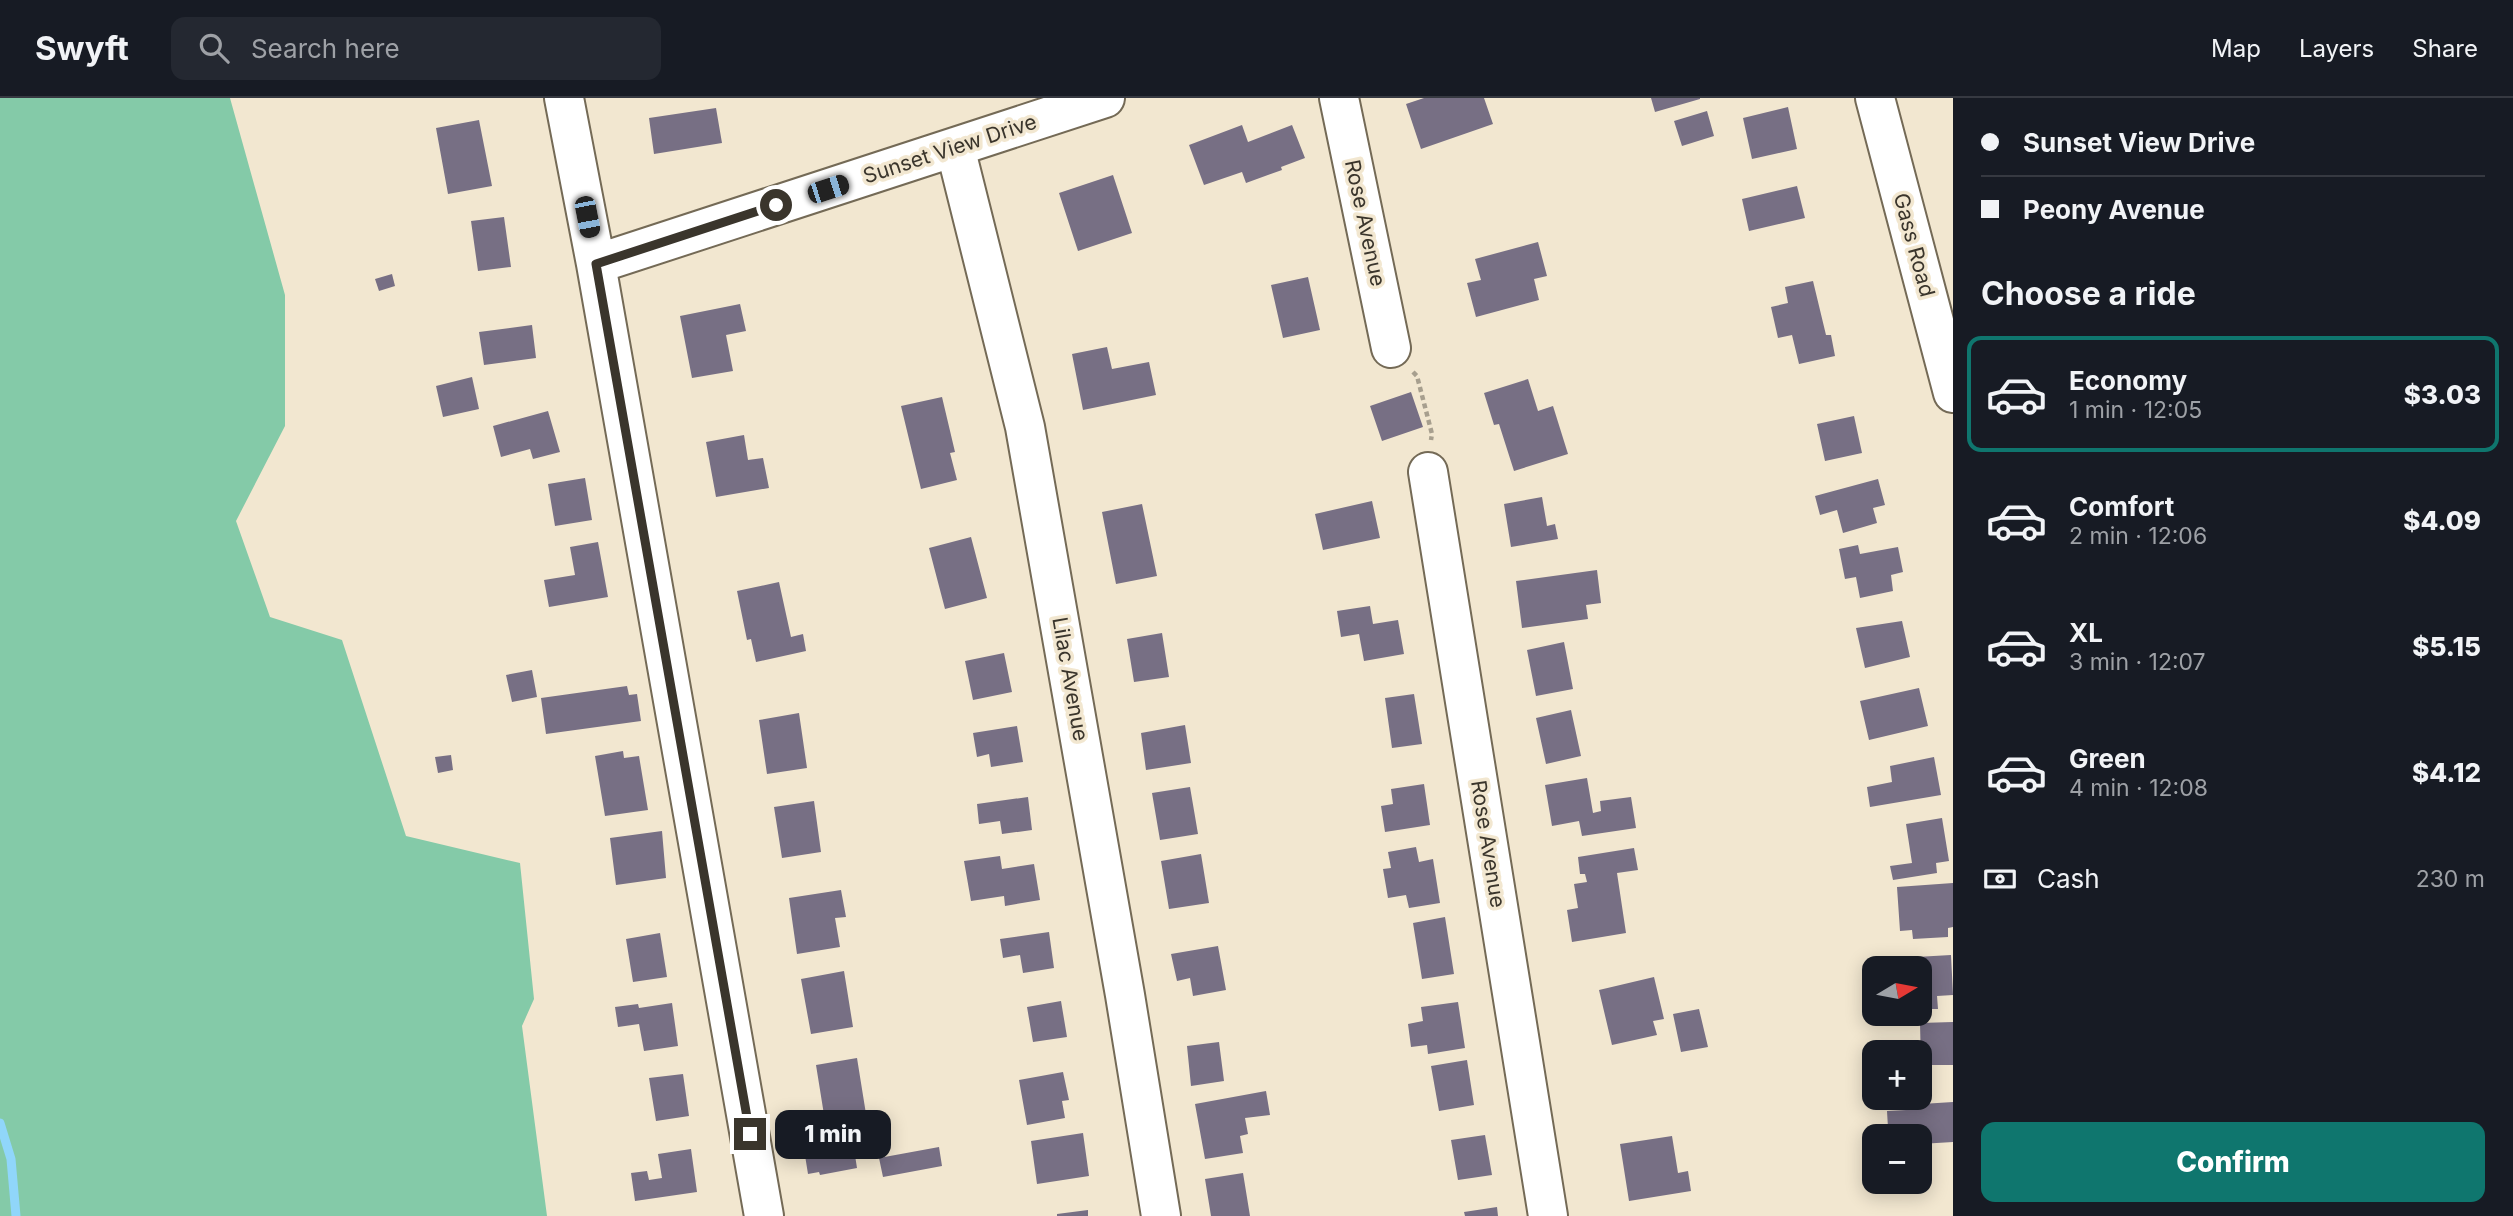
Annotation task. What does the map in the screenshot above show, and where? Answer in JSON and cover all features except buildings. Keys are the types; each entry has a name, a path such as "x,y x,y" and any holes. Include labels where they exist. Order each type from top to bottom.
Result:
{"street":[{"path":"564,98 596,264 764,1216"},
{"name":"Sunset View Drive","path":"596,264 1105,98"},
{"name":"Rose Avenue","path":"1339,98 1391,348"},
{"name":"Gass Road","path":"1875,98 1953,393"},
{"name":"Lilac Avenue","path":"955,147 1025,427 1161,1216"},
{"name":"Rose Avenue","path":"1428,472 1548,1216"}],"path":[{"path":"1391,348 1417,376 1432,434 1428,472"}],"green space":[{"path":"0,98 230,98 285,295 285,426 236,521 270,617 342,640 406,836 520,863 534,999 522,1026 547,1216 0,1216"}],"waterway":[{"path":"0,1123 11,1159 16,1216"}],"route":[{"path":"750,1134 596,264 776,205"}]}
